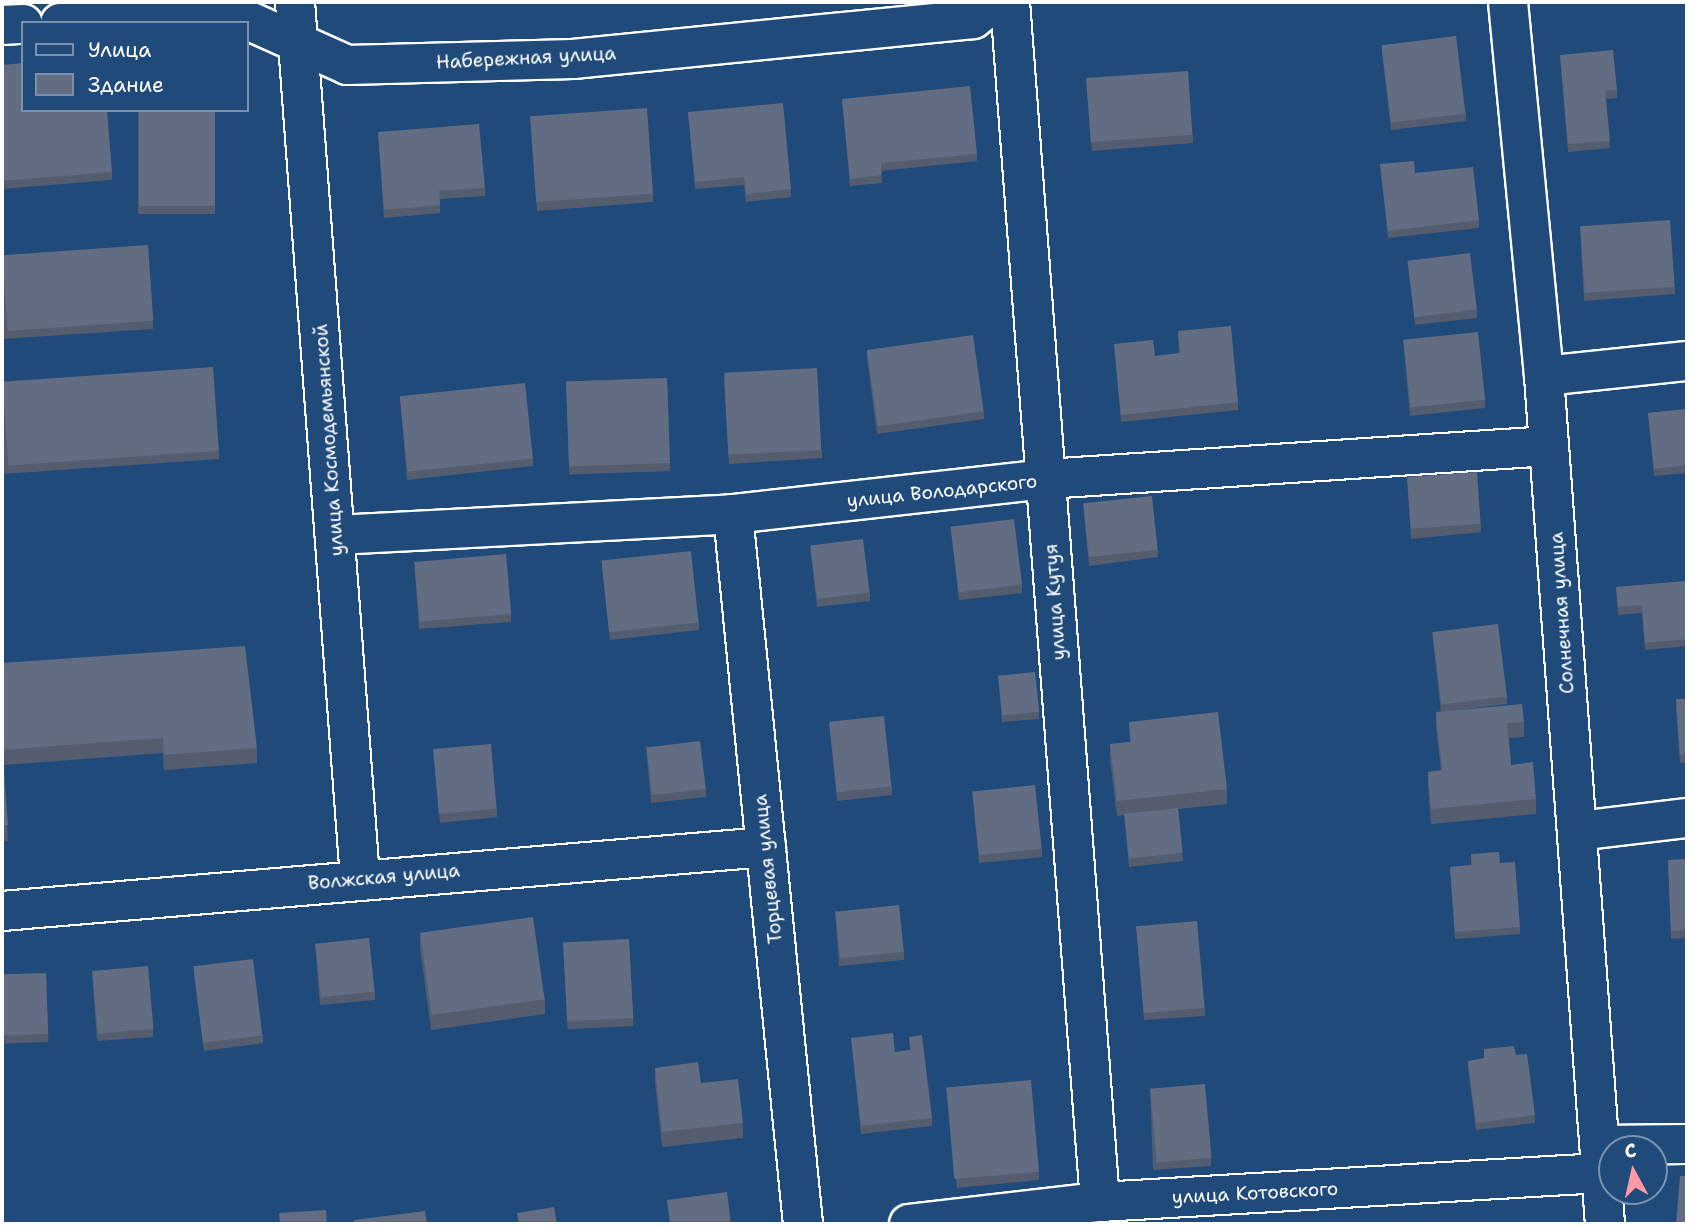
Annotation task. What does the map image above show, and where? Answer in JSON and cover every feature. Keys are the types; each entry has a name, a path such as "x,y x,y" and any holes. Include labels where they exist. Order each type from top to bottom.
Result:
{"street":[{"name":"улица Космодемьянской","path":"295,2 360,878"},
{"name":"Набережная улица","path":"104,21 236,15 299,46 347,65 573,59 973,19 995,2"},
{"name":"улица Кутуя","path":"1010,2 1100,1202"},
{"name":"Солнечная улица","path":"1508,2 1544,376 1599,1135"},
{"path":"2,25 21,24"},
{"path":"1544,376 1687,361"},
{"name":"улица Володарского","path":"336,535 733,514 1046,479 1549,446"},
{"name":"Торцевая улица","path":"733,514 803,1224"},
{"path":"1578,831 1687,818"},
{"name":"Волжская улица","path":"2,911 360,878 766,847"},
{"name":"улица Котовского","path":"1668,1147 1687,1144"},
{"name":"улица Котовского","path":"909,1224 1100,1202 1598,1159"},
{"name":"Солнечная улица","path":"1604,1205 1605,1224"}],"building":[{"path":"1456,36 1466,113 1391,123 1382,45"},
{"path":"1613,50 1617,90 1605,91 1610,141 1568,144 1560,55"},
{"path":"21,63 21,112 107,112 112,172 2,181 2,65"},
{"path":"1188,71 1192,135 1091,142 1086,78"},
{"path":"970,86 977,154 881,163 882,175 850,179 842,99"},
{"path":"783,103 791,189 746,194 744,177 695,182 688,112"},
{"path":"647,108 653,194 536,202 530,116"},
{"path":"139,112 215,112 215,206 139,206"},
{"path":"479,124 485,188 439,191 440,205 384,210 378,132"},
{"path":"1414,161 1415,173 1473,167 1479,220 1388,231 1380,164"},
{"path":"1670,220 1675,287 1585,293 1580,226"},
{"path":"148,245 153,321 8,331 2,255"},
{"path":"1470,253 1477,310 1414,317 1407,261"},
{"path":"1231,326 1238,402 1121,415 1114,344 1153,340 1155,356 1180,353 1178,331"},
{"path":"1478,332 1485,400 1411,407 1403,340"},
{"path":"973,335 984,411 878,426 867,350"},
{"path":"213,367 219,451 8,466 3,382"},
{"path":"817,368 821,450 728,455 724,373"},
{"path":"667,378 670,463 569,466 566,382"},
{"path":"525,383 533,459 408,472 400,396"},
{"path":"1687,409 1687,465 1654,469 1648,413"},
{"path":"1477,472 1481,524 1411,529 1407,477"},
{"path":"1152,496 1158,550 1089,557 1083,503"},
{"path":"1014,519 1022,585 959,592 950,527"},
{"path":"863,539 870,593 817,599 810,545"},
{"path":"691,551 699,623 609,632 601,560"},
{"path":"506,554 511,614 420,622 414,562"},
{"path":"1687,581 1687,639 1645,643 1642,605 1618,607 1616,587"},
{"path":"1498,624 1507,696 1441,704 1432,632"},
{"path":"245,646 257,748 164,755 163,738 2,750 2,663"},
{"path":"1035,672 1039,712 1002,716 998,676"},
{"path":"1676,699 1687,699 1687,754 1680,755"},
{"path":"1522,704 1524,722 1507,723 1511,765 1533,762 1536,799 1431,809 1428,772 1442,770 1436,712"},
{"path":"1218,712 1227,789 1117,801 1110,744 1131,742 1129,722"},
{"path":"884,716 891,787 837,792 829,722"},
{"path":"700,741 706,789 652,795 646,748"},
{"path":"491,744 497,809 439,814 433,749"},
{"path":"2,750 8,825 2,826"},
{"path":"1035,785 1042,849 979,855 972,792"},
{"path":"1178,808 1183,853 1129,858 1124,814"},
{"path":"1499,852 1500,863 1515,862 1520,927 1455,932 1450,867 1472,865 1471,854"},
{"path":"1687,859 1687,930 1671,931 1668,860"},
{"path":"899,905 904,952 840,958 835,912"},
{"path":"533,917 545,999 432,1015 420,933"},
{"path":"1197,921 1205,1008 1144,1013 1136,926"},
{"path":"369,938 375,992 321,997 315,944"},
{"path":"629,939 633,1018 567,1021 563,942"},
{"path":"253,959 262,1035 203,1043 193,966"},
{"path":"148,966 153,1029 98,1034 92,971"},
{"path":"46,973 48,1034 4,1035 2,975"},
{"path":"893,1033 895,1052 911,1050 909,1037 922,1035 932,1118 861,1126 851,1038"},
{"path":"1514,1046 1516,1055 1527,1054 1535,1115 1476,1123 1468,1061 1484,1058 1484,1049"},
{"path":"698,1062 701,1083 738,1079 743,1123 662,1132 655,1068"},
{"path":"1031,1080 1039,1172 954,1179 946,1087"},
{"path":"1205,1084 1211,1158 1157,1163 1150,1089"},
{"path":"1680,1176 1687,1176 1687,1224 1676,1224"},
{"path":"727,1192 731,1224 670,1224 667,1200"},
{"path":"554,1207 557,1224 519,1224 517,1213"},
{"path":"326,1210 327,1224 280,1224 279,1213"},
{"path":"425,1211 427,1224 354,1224 354,1220"}]}
